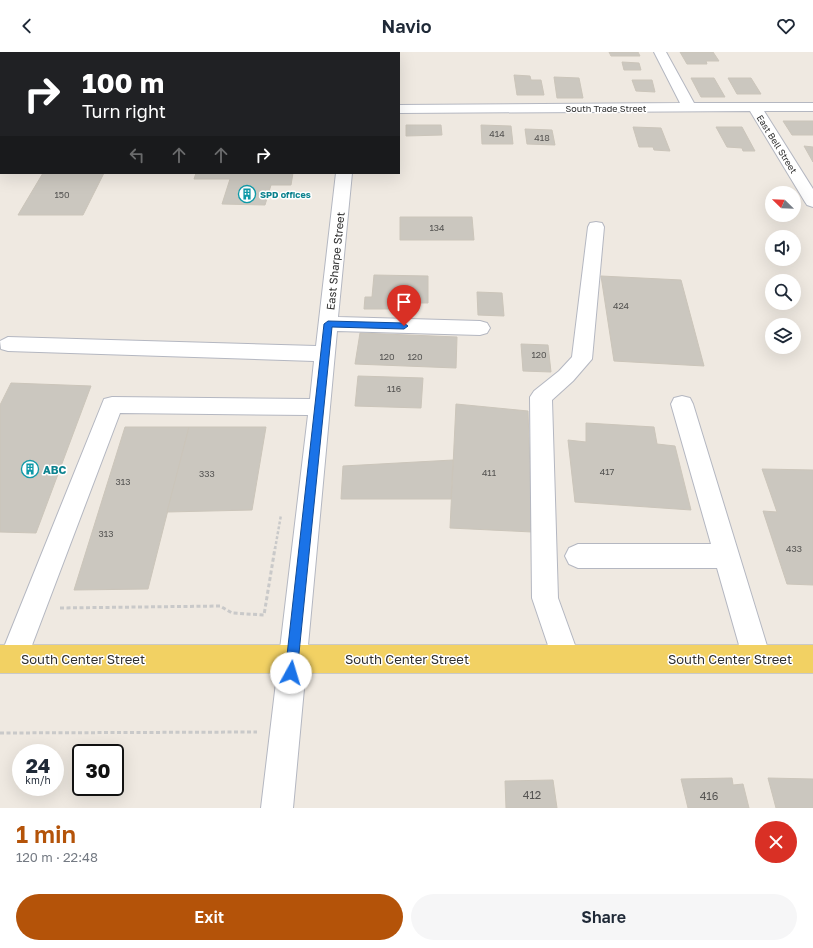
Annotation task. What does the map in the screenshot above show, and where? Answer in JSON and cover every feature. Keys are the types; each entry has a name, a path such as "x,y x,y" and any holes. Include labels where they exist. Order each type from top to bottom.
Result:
{"main road":[{"name":"South Center Street","path":"7,659 813,659"}],"street":[{"path":"660,52 689,108"},
{"name":"East Bell Street","path":"754,107 813,202"},
{"name":"South Trade Street","path":"400,109 813,107"},
{"name":"East Sharpe Street","path":"277,808 344,174"},
{"path":"566,659 545,598 541,397 566,376 582,359 596,227"},
{"path":"328,324 480,328"},
{"path":"4,338 325,354"},
{"path":"682,404 758,659"},
{"path":"7,659 33,608 112,405 319,407"},
{"path":"578,556 727,556"}],"path":[{"path":"33,608 220,606 232,613 264,614 281,509"},
{"path":"0,733 102,734 285,731"}],"building":[{"path":"609,52 638,52 640,56 611,56"},
{"path":"680,52 713,52 719,61 706,61 707,64 687,64"},
{"path":"622,62 639,63 641,70 624,70"},
{"path":"514,75 530,76 531,80 541,80 544,95 517,95"},
{"path":"554,77 579,78 583,98 557,98"},
{"path":"691,78 714,78 725,97 701,97"},
{"path":"728,78 751,78 761,94 737,94"},
{"path":"632,80 652,80 655,92 636,91"},
{"path":"783,121 813,121 813,135 792,135"},
{"path":"406,125 441,125 442,135 406,136"},
{"path":"481,125 511,126 513,144 482,144"},
{"path":"633,127 661,128 670,151 654,150 653,147 639,147"},
{"path":"716,127 742,127 755,151 743,151 742,148 727,147"},
{"path":"525,129 552,130 555,145 527,144"},
{"path":"804,146 813,147 813,162"},
{"path":"42,174 104,174 83,215 18,215"},
{"name":"SPD offices","path":"196,174 293,174 291,185 271,185 265,205 222,204 230,179 194,179"},
{"path":"400,217 472,217 474,240 400,240"},
{"path":"374,275 428,276 428,303 396,303 395,309 364,309 365,297 372,297"},
{"path":"601,276 681,280 704,366 614,361"},
{"path":"477,292 502,293 504,316 478,315"},
{"path":"360,333 457,337 456,368 355,364"},
{"path":"521,344 548,345 551,372 523,371"},
{"path":"358,376 423,378 421,408 355,406"},
{"name":"ABC","path":"11,383 91,386 36,533 0,532 0,405"},
{"path":"456,404 528,411 532,532 450,528"},
{"path":"586,423 654,427 657,444 675,446 691,510 575,502 568,440 586,442"},
{"path":"125,427 189,427 148,589 74,590"},
{"path":"189,427 266,427 252,510 167,512"},
{"path":"453,460 451,499 341,499 343,466"},
{"path":"762,469 813,470 813,585 787,584 763,511 777,512"},
{"path":"732,778 733,785 743,784 749,808 688,808 681,779"},
{"path":"768,778 813,779 813,808 776,808"},
{"path":"553,780 557,808 506,808 505,781"}],"place":[{"name":"SPD offices","path":"247,194"},
{"name":"ABC","path":"30,469"}],"route":[{"path":"291,673 328,324 404,326"}]}
